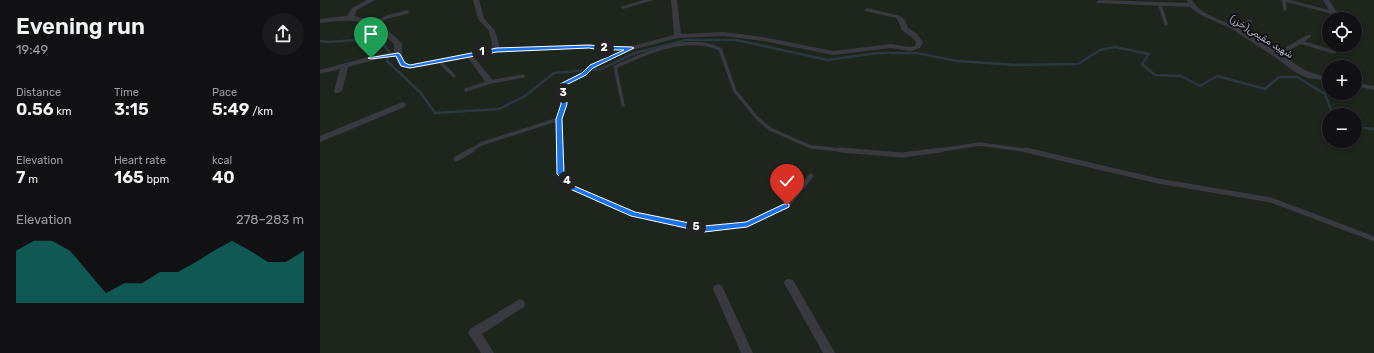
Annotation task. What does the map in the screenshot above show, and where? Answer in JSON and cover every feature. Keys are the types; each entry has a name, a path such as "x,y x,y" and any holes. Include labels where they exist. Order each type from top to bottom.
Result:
{"street":[{"path":"350,17 354,9 372,0"},
{"path":"476,0 481,19 492,31 497,50"},
{"path":"623,7 651,0"},
{"path":"674,0 679,37"},
{"path":"1283,0 1334,12"},
{"path":"1326,0 1334,12"},
{"path":"1098,2 1160,5 1191,3"},
{"name":"شهید مقیمی(‌خزر)","path":"1191,3 1203,14 1232,27 1278,55 1296,69 1310,76 1322,78"},
{"path":"395,54 402,64 410,67 497,50 589,46 600,48 632,48 679,37 724,34 763,39 833,53 891,46 910,49 918,47 920,42 914,34 904,29 902,20 898,17 867,10"},
{"path":"320,21 350,17 366,20 385,30 398,44 395,54"},
{"path":"1232,27 1250,21"},
{"path":"1278,55 1309,36"},
{"path":"320,72 344,67 382,55 395,54"},
{"path":"469,55 490,82"},
{"path":"338,91 344,67"},
{"path":"1362,85 1374,88"},
{"path":"320,139 402,106"},
{"path":"789,283 829,353"},
{"path":"718,289 747,353"},
{"path":"488,353 474,333 520,304"}],"lane":[{"path":"1283,0 1285,9"},
{"path":"1160,5 1166,24"},
{"path":"373,24 387,17 406,12"},
{"path":"679,37 686,43"},
{"path":"1300,42 1322,48"},
{"path":"623,105 615,67 636,57 686,43 715,45 720,49 735,91 757,118 770,129 811,146 902,155 980,144 1024,149 1158,181 1271,200 1374,239"},
{"path":"632,48 592,66 584,74 563,84 564,104 559,119 561,174 572,187 634,214 704,229 747,224 787,205 811,176"},
{"path":"439,61 454,76"},
{"path":"466,90 490,82 522,76"},
{"path":"456,159 481,144 559,119"}],"shaded area":[{"path":"320,0 1374,0 1374,353 320,353"}],"waterway":[{"path":"320,41 329,42 354,40 383,43 389,52 387,61 421,93 435,113 499,109 525,96 554,73 601,69 635,53 686,40 736,40 828,60 878,53 916,53 957,61 1016,65 1078,64 1100,50 1115,47 1149,54 1142,64 1155,75 1181,76 1200,86 1217,76 1265,89 1279,77 1297,77 1325,94 1330,108"},
{"path":"1362,128 1374,129"}],"route":[{"path":"371,58 382,55 398,54 402,64 410,67 497,50 589,46 600,48 632,48 592,66 584,74 563,84 564,104 559,119 561,174 572,187 634,214 704,229 747,224 787,205"}]}
